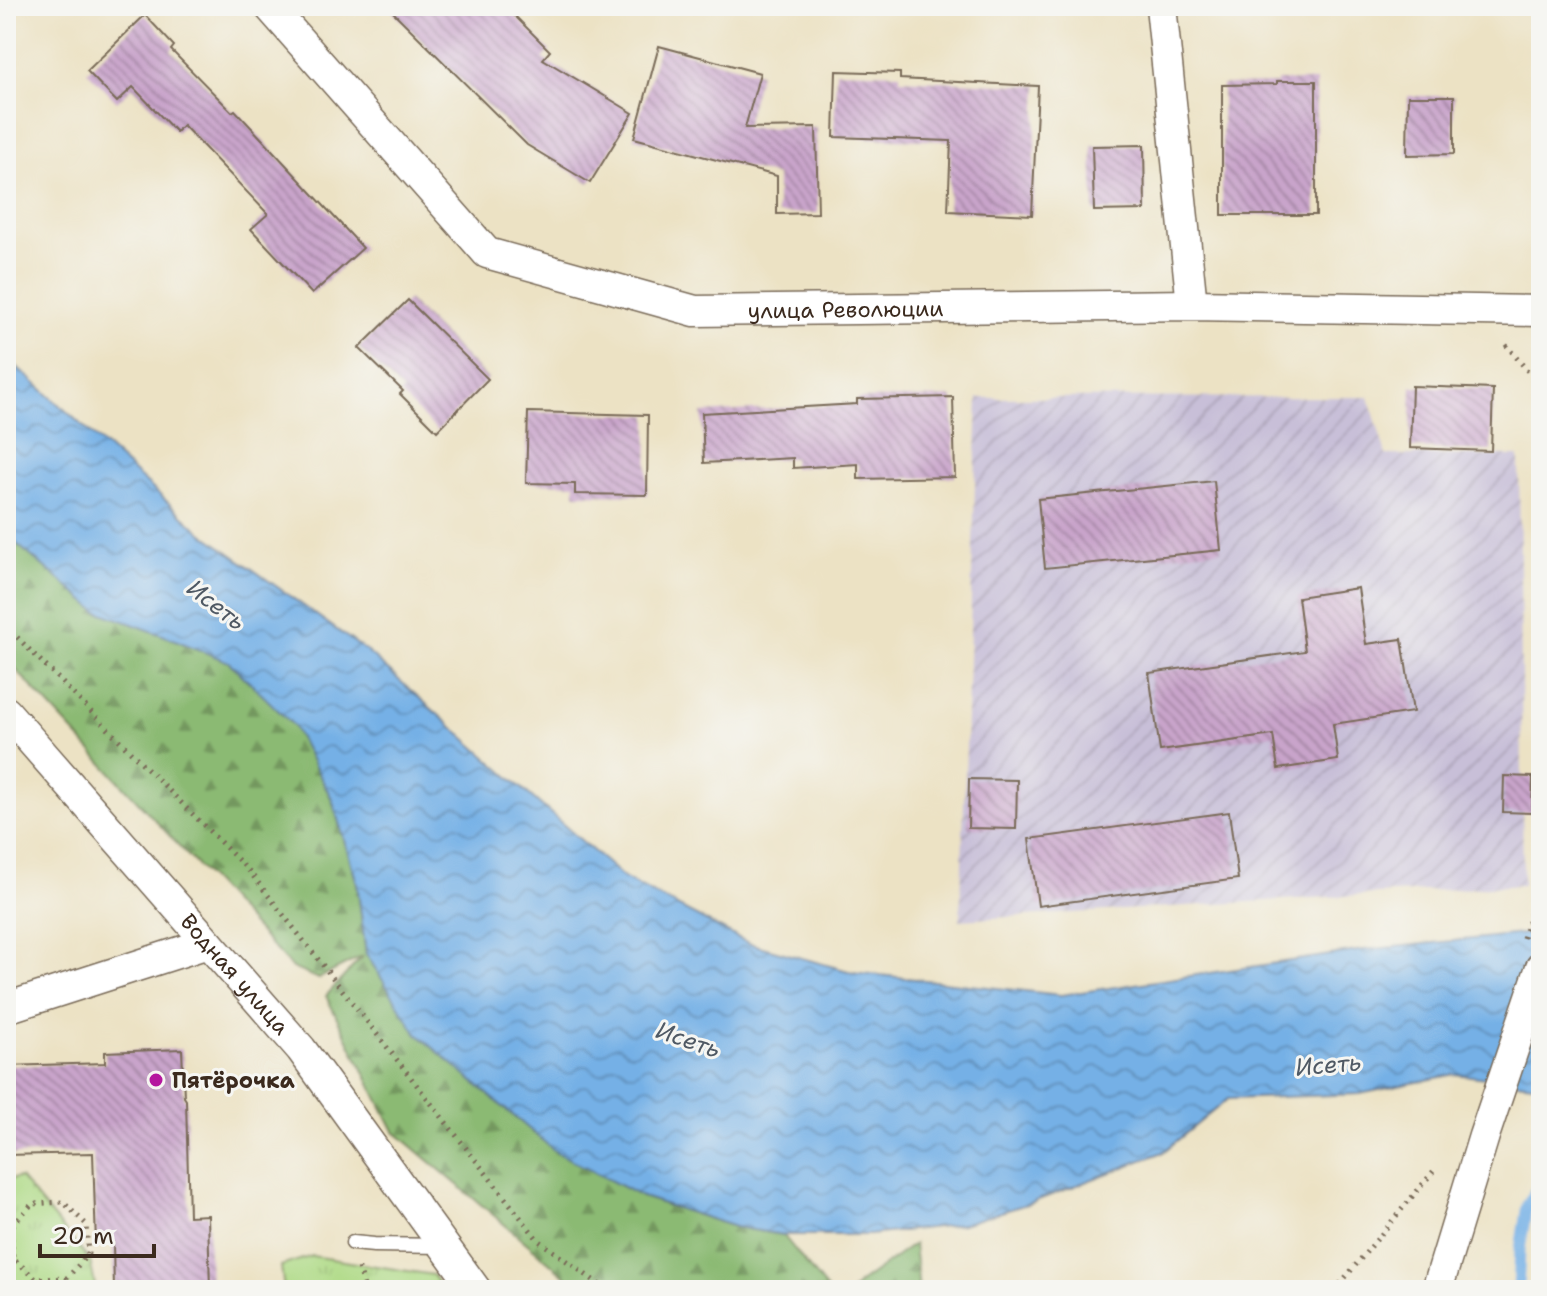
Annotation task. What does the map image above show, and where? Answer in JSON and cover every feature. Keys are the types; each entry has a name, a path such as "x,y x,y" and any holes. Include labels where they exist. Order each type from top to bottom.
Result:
{"street":[{"name":"улица Революции","path":"269,6 487,253 695,311 1192,305 1541,311"},
{"path":"1161,6 1192,305"},
{"name":"Водная улица","path":"6,712 301,1049 476,1290"},
{"path":"6,1008 208,943"},
{"path":"1437,1290 1484,1136 1541,967"}],"lane":[{"path":"353,1243 442,1246"}],"path":[{"path":"1498,335 1541,387"},
{"path":"6,626 249,871 539,1241 607,1290"},
{"path":"1539,886 1541,806"},
{"path":"1335,1290 1440,1163"},
{"path":"13,1258 11,1227 32,1204 63,1202 86,1224 88,1254 67,1278 68,1290"},
{"path":"6,1252 48,1290"},
{"path":"36,1279 67,1278"},
{"path":"372,1290 401,1287"}],"shaded area":[{"path":"1369,397 1386,455 1519,456 1523,885 960,920 978,398"}],"green space":[{"path":"6,535 173,639 229,662 294,725 332,799 357,883 366,954 642,1197 735,1227 783,1235 827,1290 582,1290 394,1131 326,996 363,956 318,979 292,968 6,659"},
{"path":"20,1178 90,1261 96,1290 6,1290 6,1179"},
{"path":"914,1244 919,1290 853,1290 858,1284"},
{"path":"312,1256 433,1275 442,1290 284,1290 281,1266"}],"water":[{"name":"Исеть","path":"6,357 202,533 365,650 625,879 748,943 852,972 1061,995 1364,950 1541,932 1541,1085 1455,1074 1360,1094 1228,1099 1163,1152 1033,1202 962,1224 870,1235 783,1235 735,1227 642,1197 556,1152 417,1034 366,954 357,883 332,799 293,725 229,662 97,611 6,535"}],"building":[{"path":"387,6 505,6 550,51 543,59 633,113 590,183 527,145"},
{"path":"145,15 174,46 171,50 232,112 235,110 363,248 312,294 251,229 268,214 183,125 176,132 133,87 117,102 87,71"},
{"path":"659,46 760,73 745,128 816,127 818,213 777,214 777,176 634,138"},
{"path":"836,71 900,73 900,79 1038,86 1032,215 948,211 951,141 834,137"},
{"path":"1277,81 1316,81 1316,215 1222,215 1222,85 1277,84"},
{"path":"1408,96 1454,96 1454,154 1407,155"},
{"path":"1144,145 1145,210 1094,211 1092,146"},
{"path":"408,300 488,379 437,431 400,394 403,391 359,348"},
{"path":"1412,386 1493,389 1491,451 1410,448"},
{"path":"953,397 955,477 858,479 858,464 793,468 793,458 704,463 702,413 857,404 857,399"},
{"path":"528,412 648,415 647,495 575,494 575,484 526,483"},
{"path":"1214,481 1221,550 1045,568 1038,499"},
{"path":"1358,588 1366,644 1402,639 1413,712 1333,724 1338,760 1278,769 1273,735 1160,751 1149,673 1305,651 1298,597"},
{"path":"1504,776 1533,777 1532,813 1503,812"},
{"path":"969,779 1017,780 1016,829 968,828"},
{"path":"1229,812 1238,879 1038,906 1029,839"},
{"path":"182,1049 189,1216 208,1215 210,1290 114,1290 113,1243 96,1244 93,1153 6,1155 6,1066 105,1063 105,1052"}],"waterway":[{"path":"1518,1290 1527,1205 1541,1181"}],"place":[{"name":"Пятёрочка","path":"156,1080"}]}
